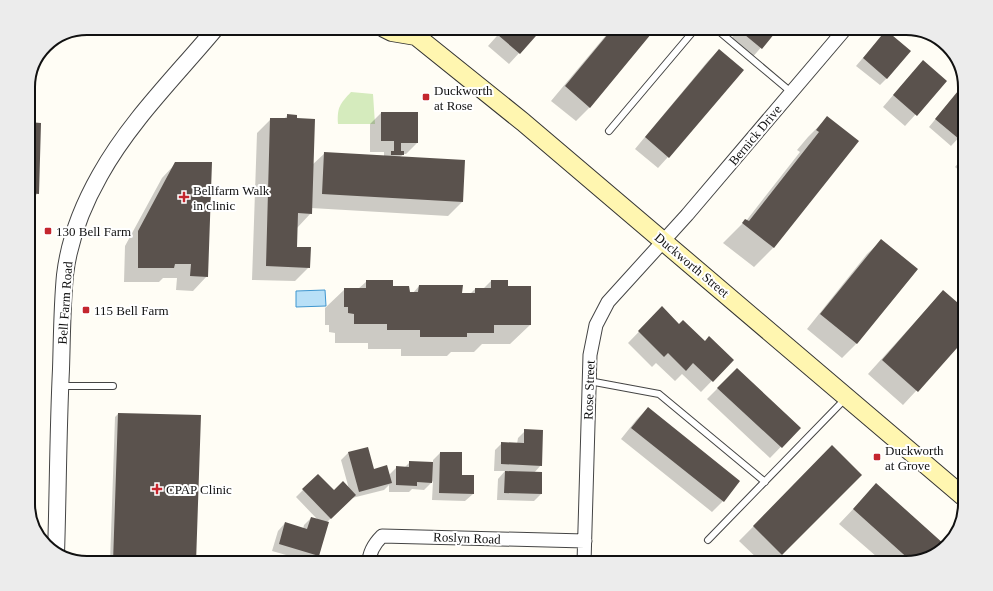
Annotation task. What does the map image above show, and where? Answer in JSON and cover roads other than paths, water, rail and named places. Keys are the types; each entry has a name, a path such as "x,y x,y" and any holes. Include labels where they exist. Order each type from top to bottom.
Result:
{"main road":[{"name":"Duckworth Street","path":"419,35 524,122 958,492"}],"street":[{"name":"Bell Farm Road","path":"56,546 60,386 65,275 73,239 90,195 100,175 132,127 210,35"},
{"name":"Bernick Drive","path":"664,241 840,35"},
{"name":"Rose Street","path":"584,556 589,381 592,341 596,325 602,312 615,294 664,241"},
{"name":"Roslyn Road","path":"370,556 374,544 382,536 397,535 585,541"}],"lane":[{"path":"609,131 690,35"},
{"path":"723,35 791,92"},
{"path":"589,381 659,394 765,482"},
{"path":"60,386 113,386"},
{"path":"708,540 847,397"}],"water":[{"path":"325,290 326,306 296,307 296,291"}],"place":[{"name":"Duckworth at Rose","path":"426,97"},
{"name":"Bellfarm Walk in clinic","path":"184,197"},
{"name":"130 Bell Farm","path":"48,231"},
{"name":"115 Bell Farm","path":"86,310"},
{"name":"Duckworth at Grove","path":"877,457"},
{"name":"CPAP Clinic","path":"157,489"}]}
